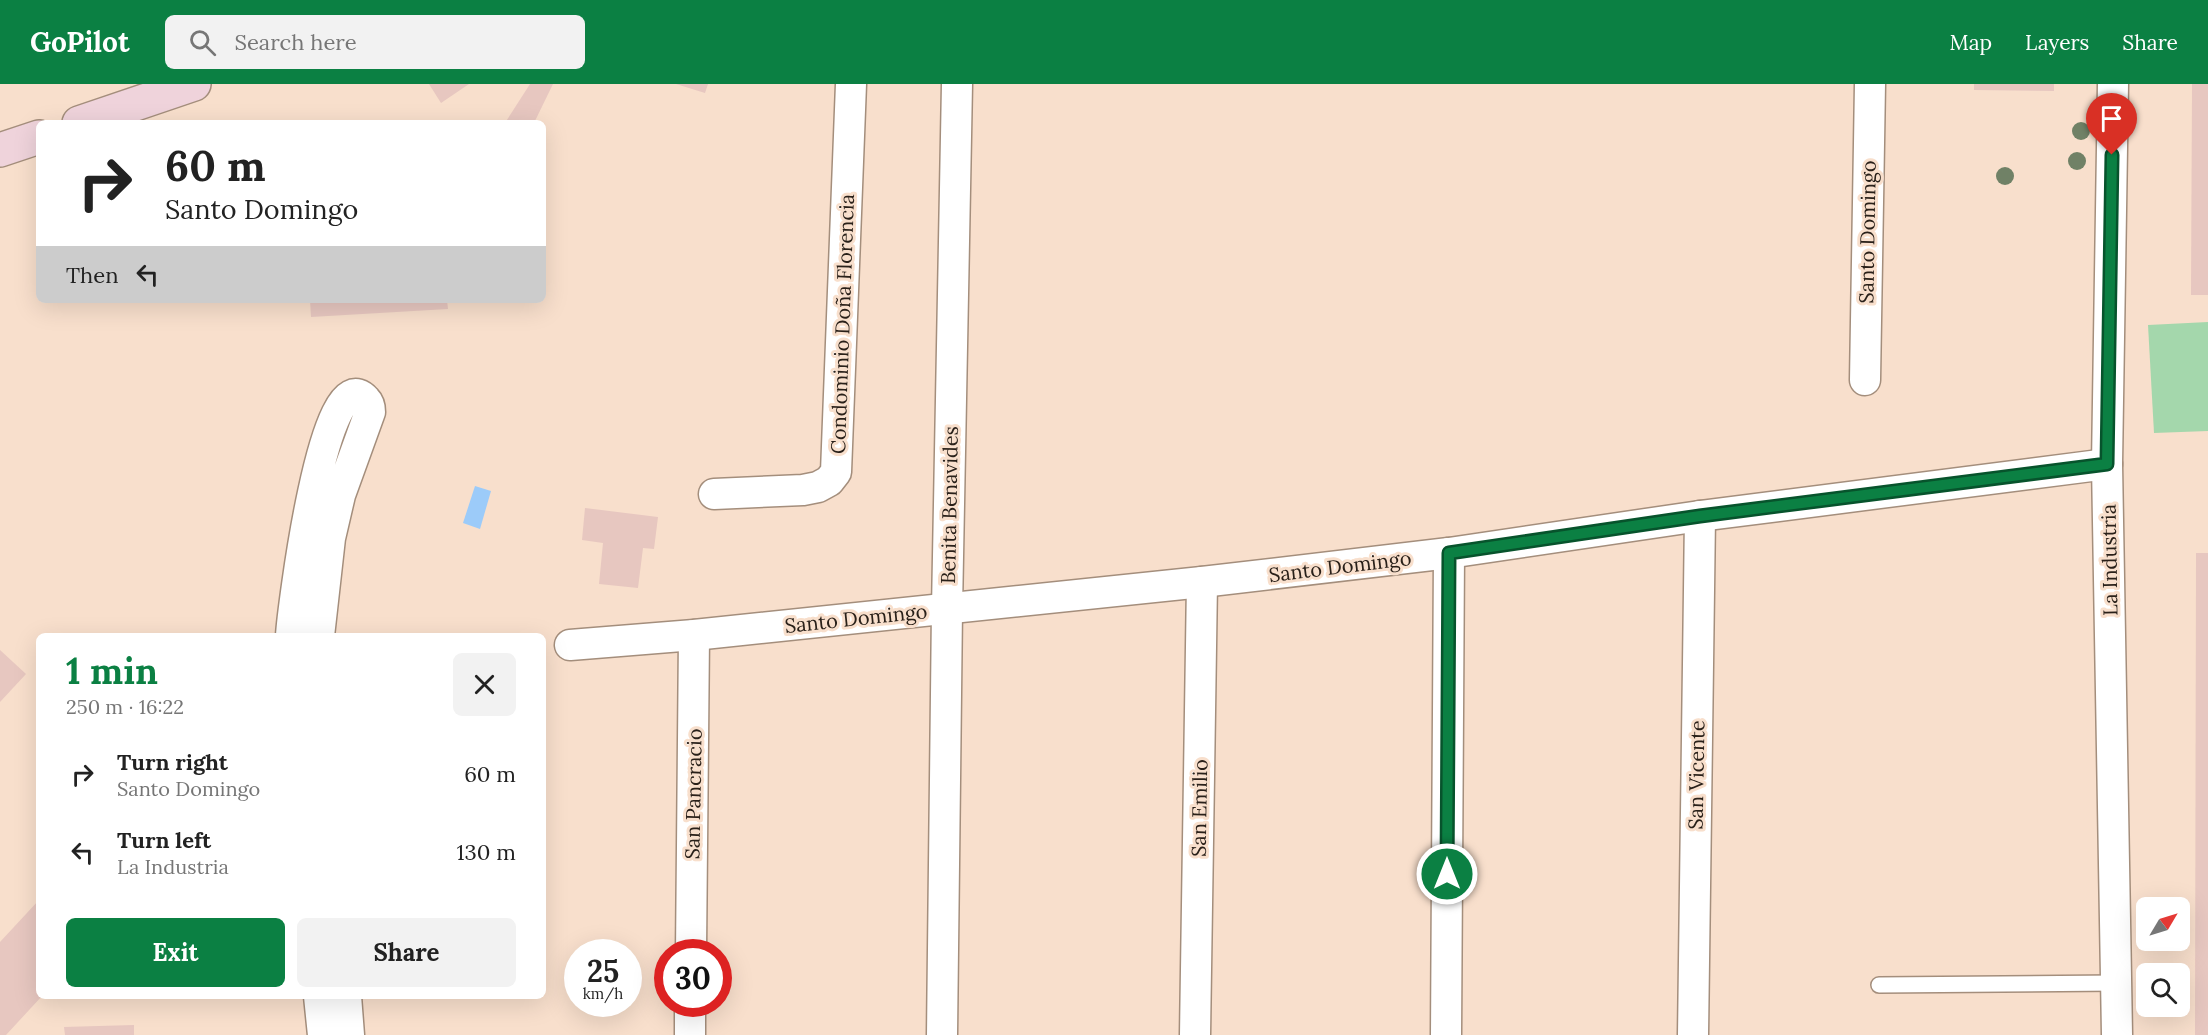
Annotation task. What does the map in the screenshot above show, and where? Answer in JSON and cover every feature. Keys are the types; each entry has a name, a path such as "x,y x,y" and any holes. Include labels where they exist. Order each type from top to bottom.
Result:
{"main road":[{"path":"88,120 194,84"},
{"path":"0,150 36,137"}],"street":[{"name":"Condominio Doña Florencia","path":"714,494 803,490 818,487 829,481 836,472 851,84"},
{"name":"Benita Benavides","path":"942,1035 957,84"},
{"name":"Santo Domingo","path":"1865,380 1870,84"},
{"name":"La Industria","path":"2113,84 2107,464 2117,1035"},
{"name":"Santo Domingo","path":"570,645 694,635 947,609 1449,553 1700,516 2107,464"},
{"path":"291,633 302,545 327,492 330,538 319,633"},
{"name":"San Vicente","path":"1693,1035 1700,516"},
{"path":"1446,1035 1449,553"},
{"name":"San Emilio","path":"1195,1035 1202,582"},
{"name":"San Pancracio","path":"691,939 694,635"},
{"path":"319,999 323,1035"},
{"path":"346,999 349,1035"},
{"path":"690,1017 690,1035"}],"lane":[{"path":"1879,985 2117,983"}],"green space":[{"path":"2208,322 2208,431 2154,433 2148,325"}],"water":[{"path":"475,486 491,491 480,529 463,523"}],"building":[{"path":"429,84 469,84 441,103"},
{"path":"530,84 553,84 535,120 507,120"},
{"path":"676,84 708,84 705,93"},
{"path":"1974,84 2054,84 2054,91 1974,90"},
{"path":"2192,84 2208,84 2208,295 2191,295"},
{"path":"310,303 447,303 448,309 311,317"},
{"path":"585,508 658,517 654,549 643,548 638,588 599,584 603,543 582,540"},
{"path":"2196,553 2208,553 2208,1035 2195,1035"},
{"path":"0,650 26,674 0,702"},
{"path":"36,903 36,999 39,999 6,1035 0,1035 0,942"},
{"path":"134,1025 134,1035 65,1035 64,1027"}],"route":[{"path":"1447,874 1449,553 1700,516 2107,464 2112,155"}]}
